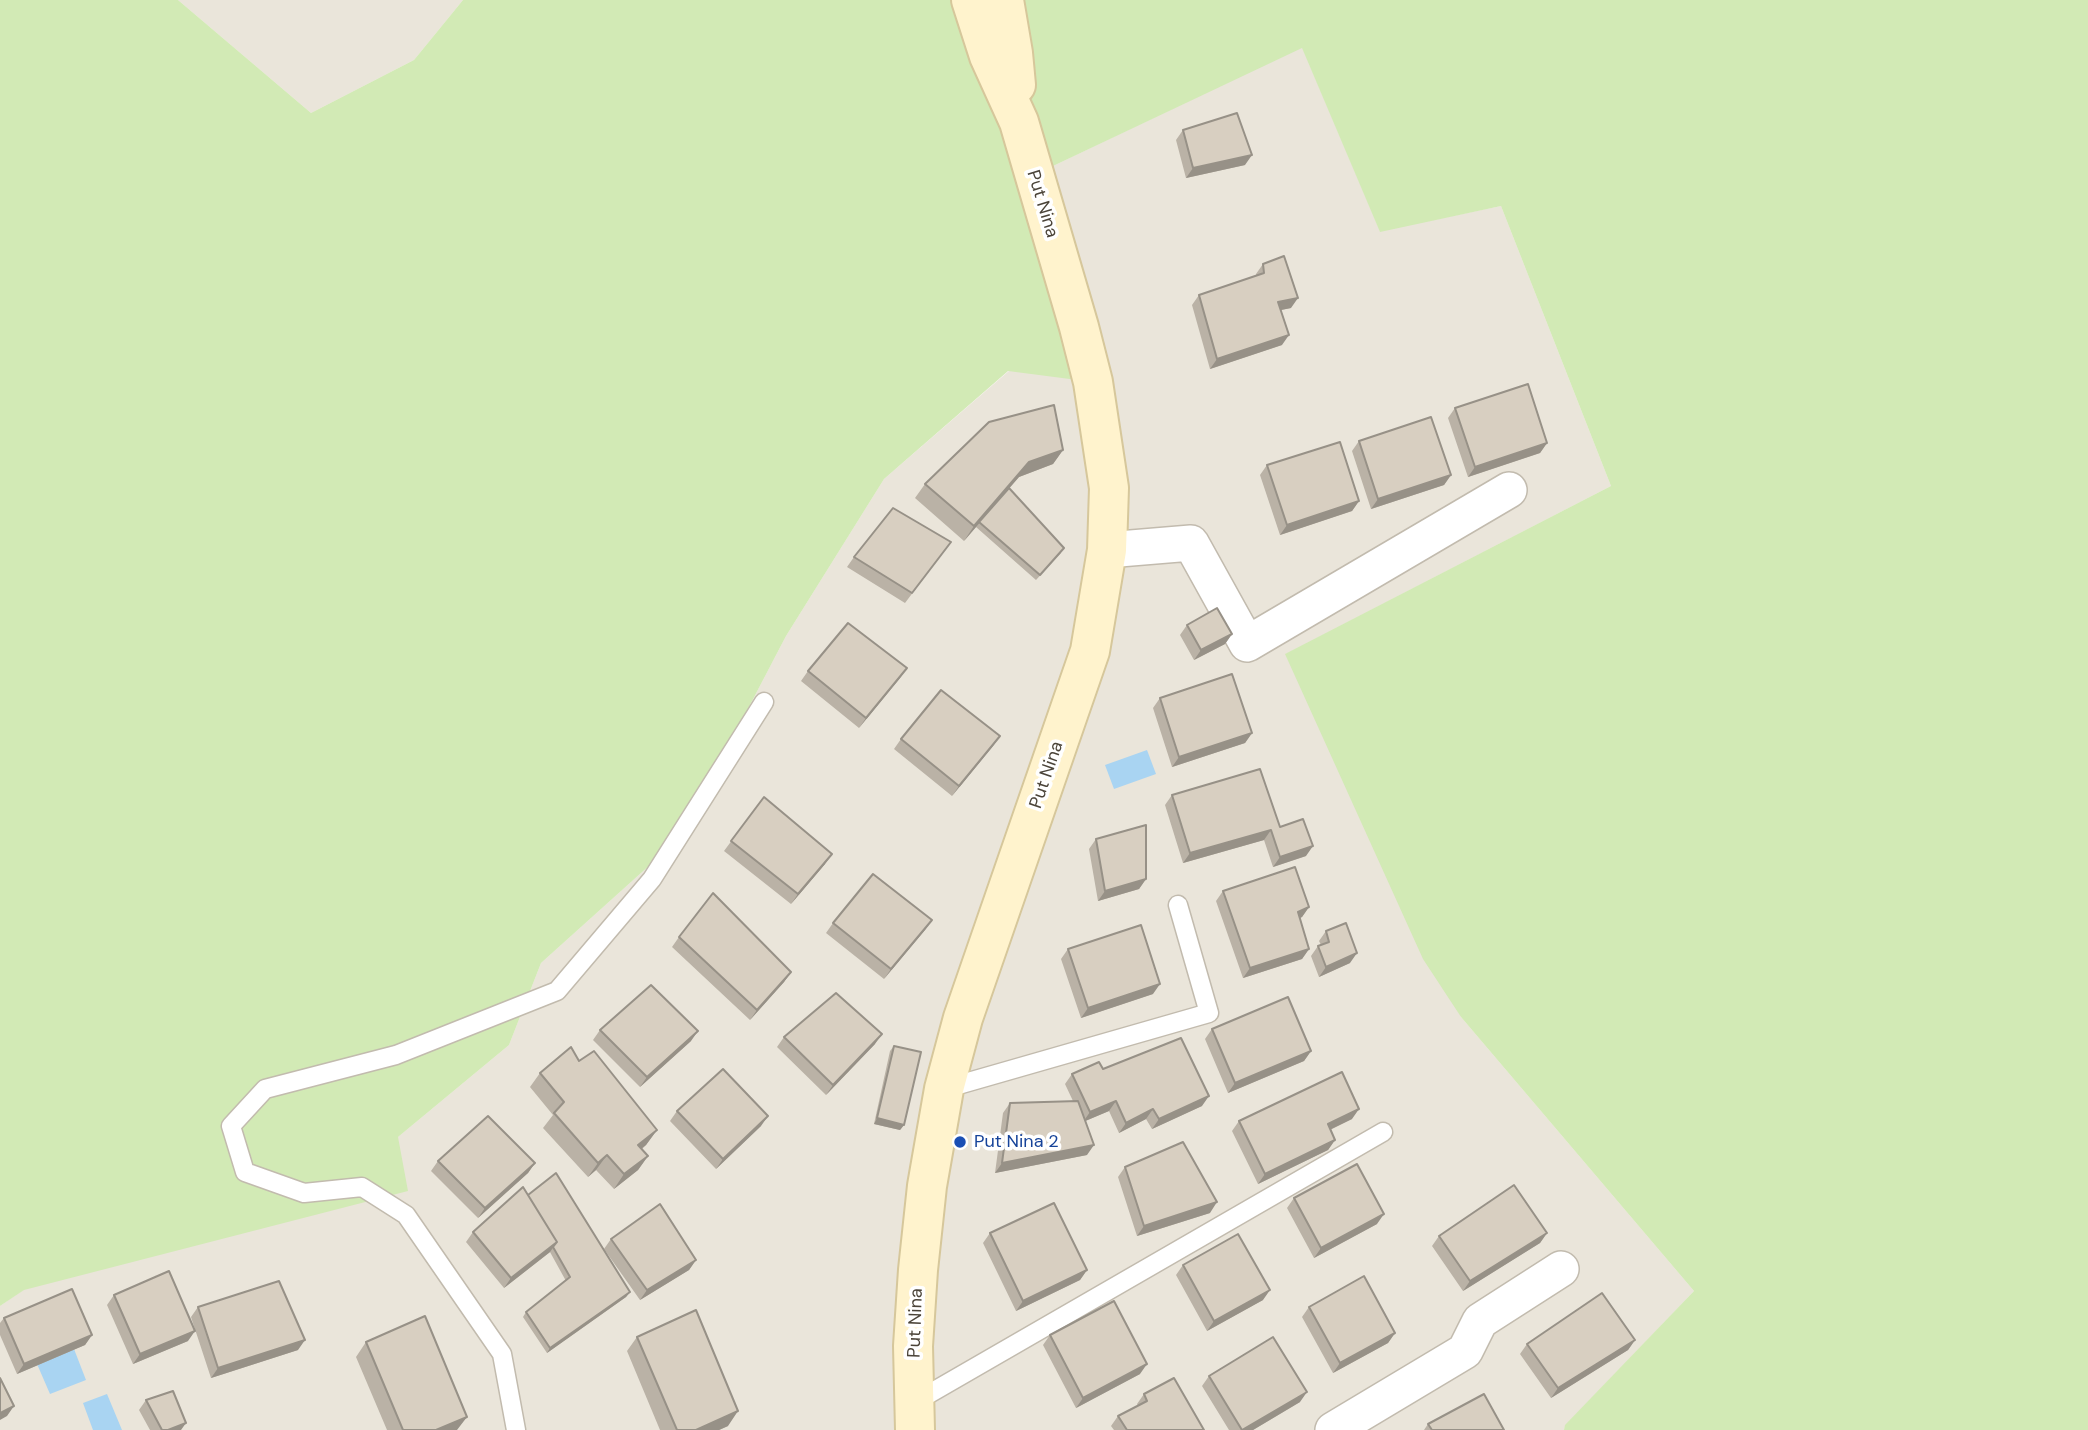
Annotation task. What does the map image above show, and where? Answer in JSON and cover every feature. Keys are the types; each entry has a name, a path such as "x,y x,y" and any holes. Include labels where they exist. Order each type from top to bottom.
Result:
{"main road":[{"name":"Put Nina","path":"915,1416 913,1346 918,1269 927,1186 944,1089 962,1018 1090,650 1107,551 1108,488 1093,382 1019,122 989,56 971,0"},
{"name":"Put Nina","path":"1004,0 1013,53 1019,122"}],"street":[{"path":"1107,551 1192,544 1247,644 1510,491"},
{"path":"1333,1430 1465,1351 1480,1321 1561,1269"}],"lane":[{"path":"516,1430 502,1354 406,1215 362,1187 304,1193 245,1172 231,1126 265,1089 396,1055 557,991 652,879 764,702"},
{"path":"944,1089 1209,1013 1178,905"},
{"path":"915,1416 1383,1132"}],"shaded area":[{"path":"178,0 463,0 414,60 311,113"},
{"path":"1302,47 1380,231 1501,206 1611,486 1286,654 1461,1017 1694,1291 1564,1430 0,1430 0,1306 23,1290 398,1137 509,1045 541,963 681,837 786,636 884,479 1009,371 1034,175"}],"green space":[{"path":"0,0 178,0 311,113 414,60 463,0 2088,0 2088,1430 1564,1430 1565,1425 1694,1291 1461,1017 1423,959 1285,654 1611,486 1501,206 1380,232 1302,48 1034,175 1093,382 1008,371 884,479 786,636 681,837 541,963 509,1045 398,1137 408,1191 24,1290 0,1306"}],"water":[{"path":"1147,750 1156,774 1114,789 1105,765"},
{"path":"74,1349 86,1380 50,1394 37,1364"},
{"path":"107,1394 122,1430 93,1430 83,1403"}],"building":[{"path":"1237,113 1252,155 1193,168 1183,130"},
{"path":"1284,256 1298,298 1278,302 1289,335 1217,359 1199,295 1264,273 1263,264"},
{"path":"1528,384 1547,443 1475,467 1455,408"},
{"path":"1054,405 1063,450 1029,462 974,526 925,484 989,422"},
{"path":"1431,417 1451,475 1378,499 1359,441"},
{"path":"1340,442 1359,501 1287,525 1267,465"},
{"path":"1009,488 1064,548 1040,575 979,522"},
{"path":"893,508 951,542 912,593 854,557"},
{"path":"1217,608 1232,634 1201,650 1187,625"},
{"path":"848,623 907,668 866,718 808,671"},
{"path":"1232,674 1252,733 1179,757 1160,698"},
{"path":"941,690 1000,736 959,786 901,739"},
{"path":"1260,769 1280,827 1303,819 1313,846 1280,857 1271,830 1190,853 1172,795"},
{"path":"764,797 832,854 798,894 731,841"},
{"path":"1146,825 1146,879 1105,891 1096,839"},
{"path":"1295,867 1309,907 1298,912 1309,949 1250,968 1223,891"},
{"path":"873,874 932,920 891,969 833,923"},
{"path":"713,893 791,972 757,1010 679,937"},
{"path":"1346,923 1357,953 1326,967 1318,946 1329,942 1326,931"},
{"path":"1141,925 1160,984 1088,1008 1068,949"},
{"path":"651,985 698,1031 647,1077 600,1030"},
{"path":"836,993 882,1034 833,1085 784,1037"},
{"path":"1288,997 1311,1051 1235,1083 1212,1029"},
{"path":"1181,1038 1209,1096 1159,1119 1153,1109 1126,1123 1116,1101 1090,1112 1072,1074 1099,1062 1103,1069"},
{"path":"894,1046 921,1052 904,1125 877,1118"},
{"path":"571,1047 579,1061 594,1051 657,1130 638,1145 648,1156 624,1174 607,1155 598,1163 554,1113 564,1102 540,1073"},
{"path":"723,1069 768,1116 723,1159 677,1111"},
{"path":"1342,1072 1359,1109 1328,1124 1335,1140 1265,1174 1239,1121"},
{"path":"1078,1101 1094,1145 1002,1163 1010,1103"},
{"path":"488,1116 535,1163 485,1208 438,1161"},
{"path":"1183,1142 1217,1202 1144,1226 1125,1167"},
{"path":"1357,1164 1384,1214 1321,1248 1294,1198"},
{"path":"556,1173 630,1292 550,1348 526,1312 570,1277 553,1247 557,1242 528,1195"},
{"path":"1514,1185 1547,1233 1470,1281 1439,1236"},
{"path":"523,1187 557,1242 511,1278 473,1232"},
{"path":"1054,1203 1087,1270 1023,1301 990,1233"},
{"path":"660,1204 696,1260 647,1290 611,1239"},
{"path":"1238,1234 1270,1290 1214,1321 1183,1265"},
{"path":"169,1271 195,1331 140,1354 114,1295"},
{"path":"1364,1276 1395,1333 1340,1363 1309,1307"},
{"path":"279,1281 305,1340 218,1368 198,1307"},
{"path":"72,1289 92,1335 24,1364 4,1318"},
{"path":"1602,1293 1635,1340 1558,1388 1527,1344"},
{"path":"1114,1301 1147,1364 1083,1398 1050,1335"},
{"path":"696,1310 738,1411 696,1430 677,1430 637,1337"},
{"path":"425,1316 467,1417 436,1430 403,1430 366,1342"},
{"path":"1273,1337 1307,1392 1242,1430 1209,1376"},
{"path":"0,1378 14,1406 0,1413"},
{"path":"1174,1378 1204,1430 1127,1430 1118,1416 1147,1401 1144,1394"},
{"path":"173,1391 186,1423 162,1430 146,1400"},
{"path":"1484,1394 1504,1430 1432,1430 1428,1424"}],"place":[{"name":"Put Nina 2","path":"960,1142"}]}
